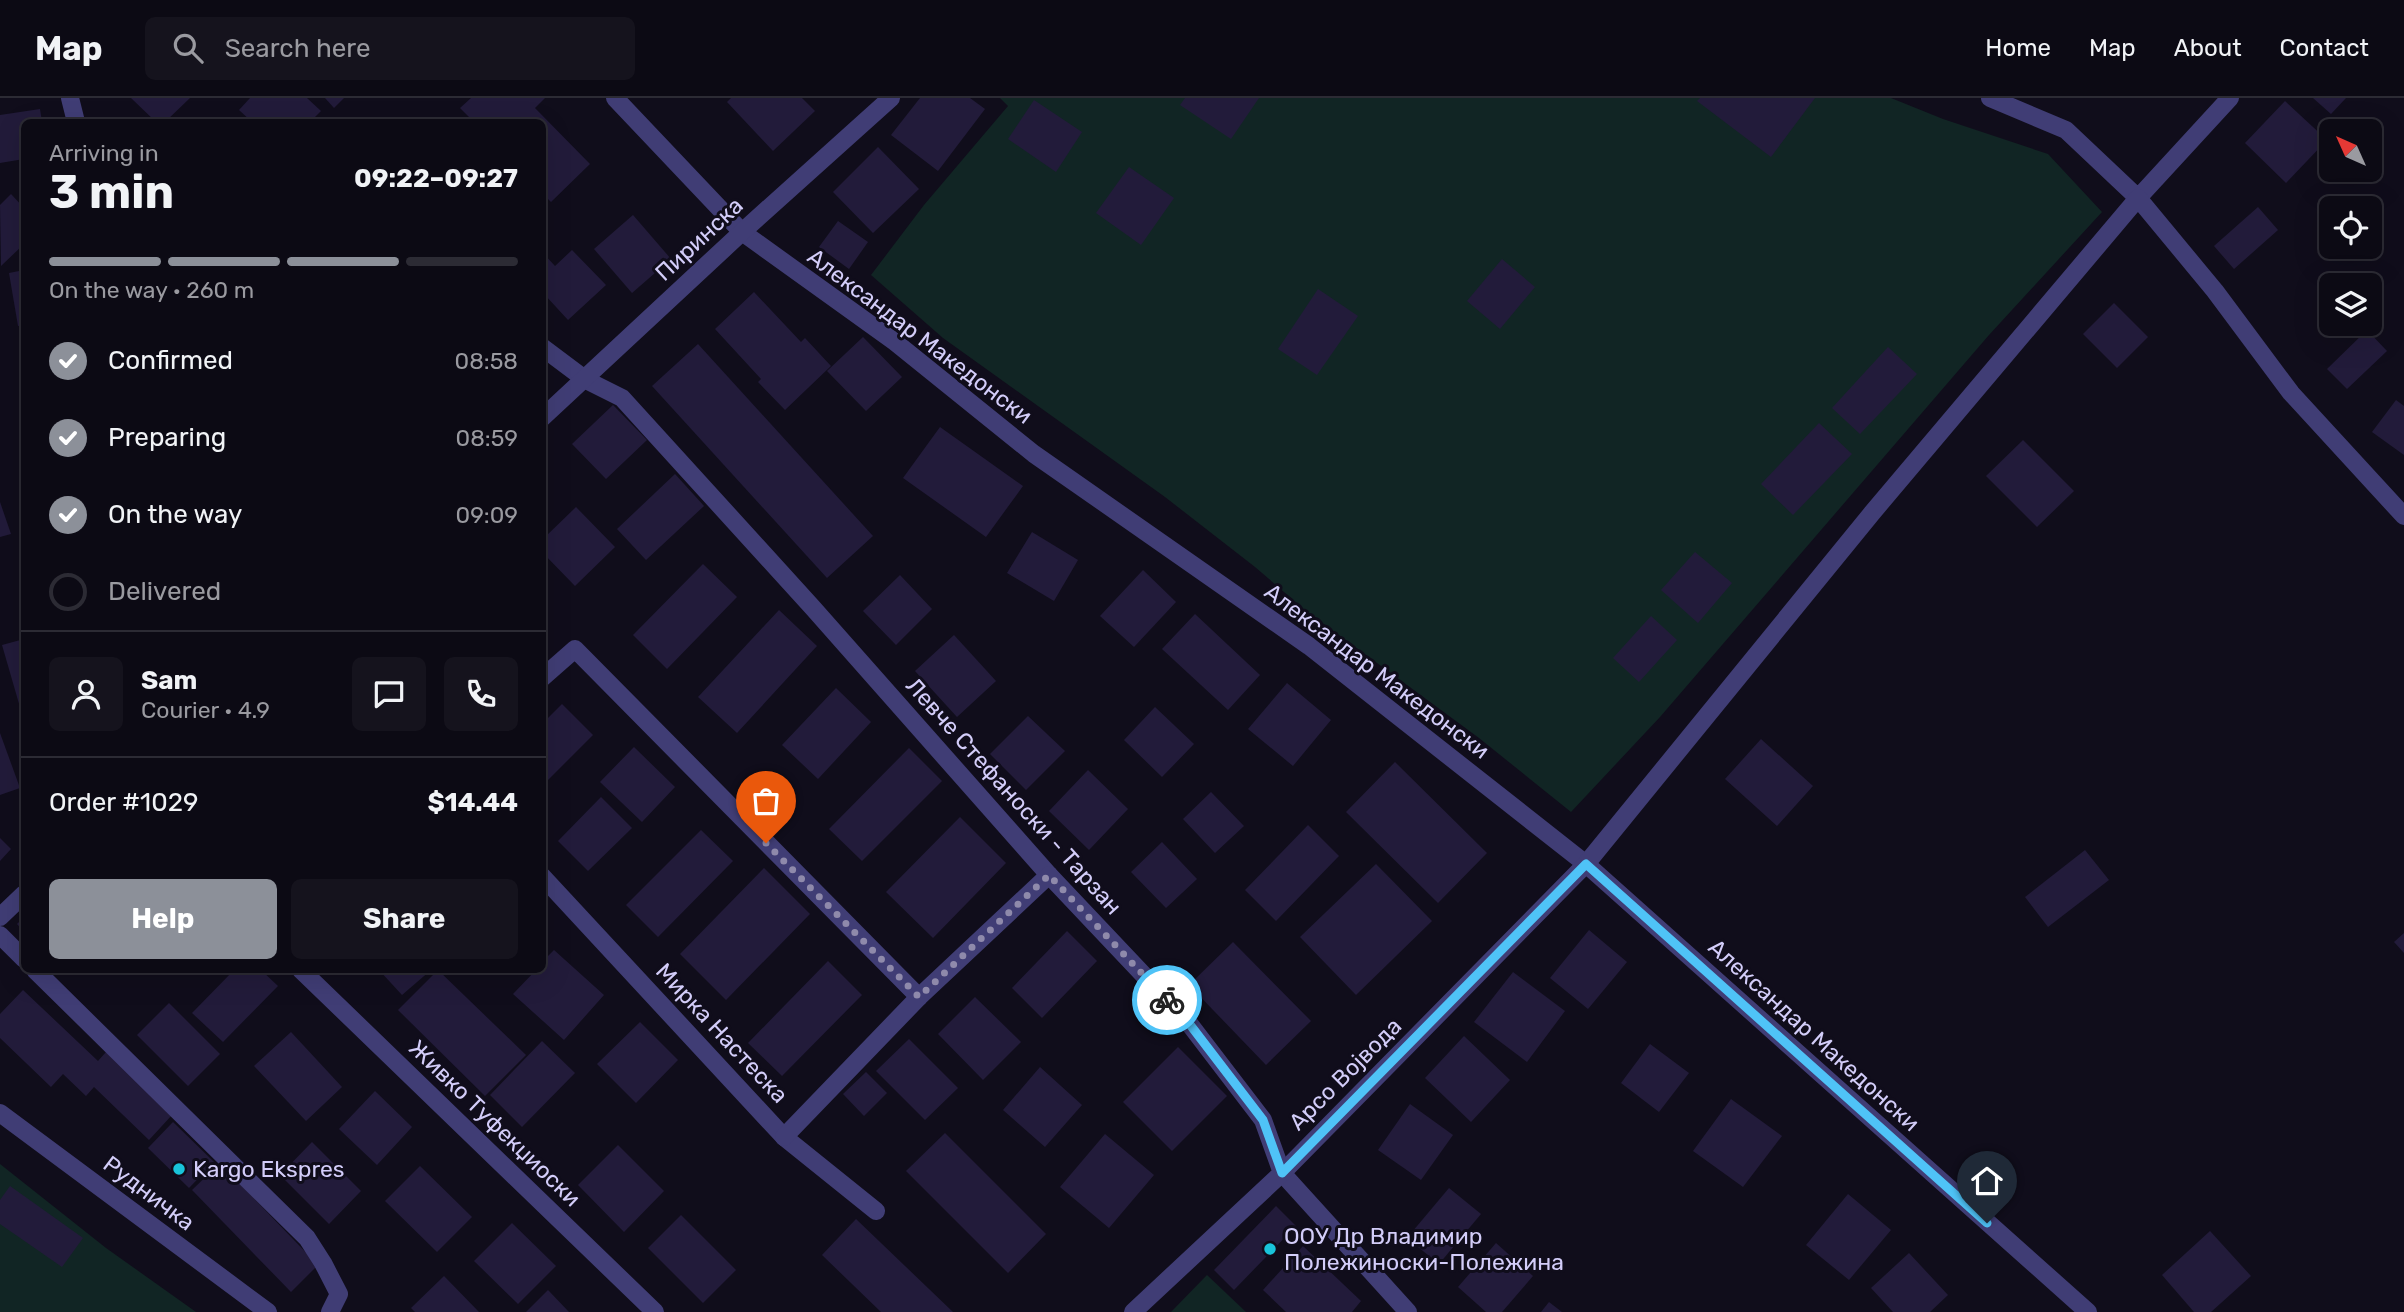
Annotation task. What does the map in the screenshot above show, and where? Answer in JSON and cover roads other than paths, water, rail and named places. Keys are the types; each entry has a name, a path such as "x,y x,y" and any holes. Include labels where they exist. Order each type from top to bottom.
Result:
{"street":[{"path":"70,98 75,119"},
{"name":"Александар Македонски","path":"615,98 742,232 895,342 1034,454 1309,646 1586,864 2088,1312"},
{"name":"Пиринска","path":"546,415 891,98"},
{"path":"1990,98 2066,130 2138,198 2215,291 2291,393 2404,516"},
{"name":"Арсо Војвода","path":"1133,1312 1282,1173 1586,864 1872,513 2138,198 2230,98"},
{"name":"Левче Стефаноски - Тарзан","path":"546,350 586,380 622,398 822,618 1049,875 1188,1022 1263,1120 1282,1173 1408,1312"},
{"path":"546,674 575,649 919,997"},
{"path":"784,1137 919,997 1049,875"},
{"name":"Мирка Настеска","path":"546,880 784,1137 876,1211"},
{"path":"0,917 21,897"},
{"path":"0,935 21,956"},
{"path":"38,973 307,1238 339,1294 330,1312"},
{"name":"Живко Туфекџиоски","path":"304,973 655,1312"},
{"name":"Рудничка","path":"0,1114 268,1312"}],"place":[{"name":"Kargo Ekspres","path":"179,1169"},
{"name":"ООУ Др Владимир Полежиноски-Полежина","path":"1270,1249"}]}
